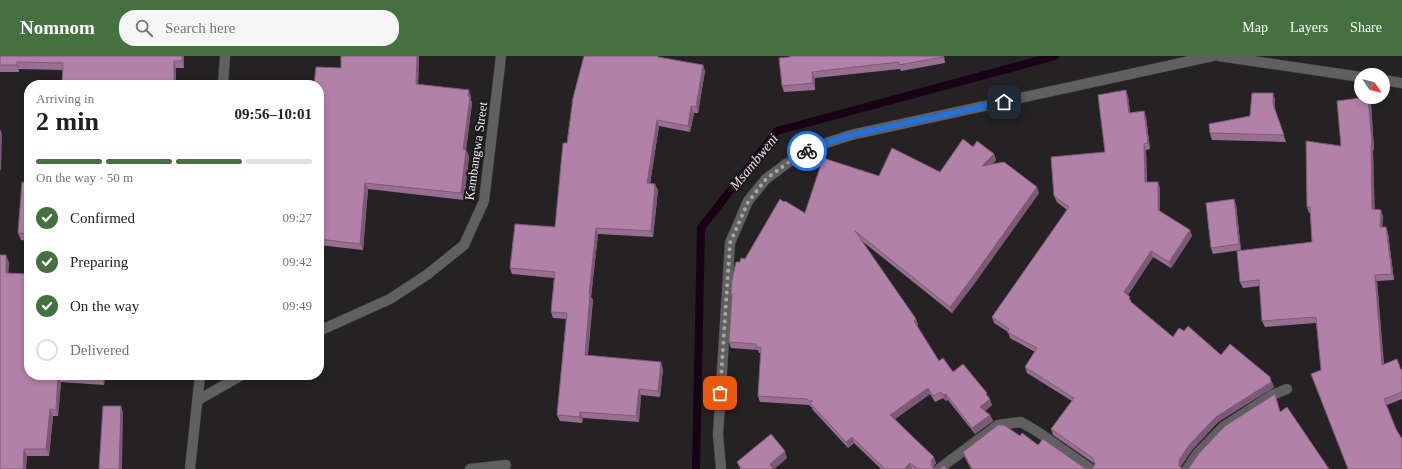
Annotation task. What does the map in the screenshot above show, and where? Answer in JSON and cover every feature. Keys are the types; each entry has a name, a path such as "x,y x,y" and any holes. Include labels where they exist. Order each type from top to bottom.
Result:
{"street":[{"path":"223,80 225,56"},
{"name":"Kambangwa Street","path":"324,329 390,299 428,274 464,245 484,201 501,56"},
{"path":"721,469 718,427 730,243 748,202 766,179 786,164 817,146 851,135 1213,56"},
{"path":"1219,56 1354,76"},
{"path":"1390,81 1402,83"},
{"path":"190,469 200,380"},
{"path":"198,400 233,380"},
{"path":"1187,469 1197,454 1224,427 1272,395 1287,390"},
{"path":"940,469 944,464 998,425 1021,422 1091,469"},
{"path":"470,469 506,465"}],"building":[{"path":"0,56 182,56 182,61 174,61 174,80 62,80 63,63 17,62 17,65 0,65"},
{"path":"341,56 417,56 416,84 469,90 468,96 470,97 463,149 466,150 461,193 365,183 360,244 324,240 324,80 315,80 316,67 341,68"},
{"path":"584,56 658,56 703,65 696,107 691,106 688,126 657,120 647,183 655,184 651,231 596,228 589,294 585,355 661,362 658,391 639,389 636,416 580,412 580,417 557,415 567,313 551,312 555,272 510,268 515,224 555,227 563,143 567,143 573,98"},
{"path":"790,56 943,57 899,65 899,62 812,72 813,83 782,86 779,58"},
{"path":"1126,90 1129,113 1144,111 1148,143 1144,144 1145,182 1158,182 1158,210 1190,230 1169,262 1151,251 1124,292 1130,297 1131,302 1173,337 1179,328 1184,331 1188,326 1221,355 1230,344 1270,377 1271,382 1216,417 1189,445 1179,460 1179,466 1183,469 1092,469 1095,464 1093,458 1051,429 1074,398 1025,367 1037,348 1007,332 1009,329 992,317 1069,207 1054,196 1051,157 1105,152 1098,95"},
{"path":"1252,93 1273,93 1273,104 1284,135 1210,133 1209,124 1250,116"},
{"path":"1354,99 1354,104 1369,104 1372,145 1372,209 1381,210 1380,227 1386,227 1392,274 1375,275 1382,365 1397,359 1401,370 1402,369 1402,392 1384,399 1396,429 1402,439 1402,469 1348,469 1311,374 1321,370 1316,317 1262,321 1259,280 1240,282 1237,251 1312,242 1310,207 1307,207 1306,141 1341,146 1337,101"},
{"path":"963,139 973,147 977,141 994,154 982,166 1004,162 1037,187 950,307 855,231 916,319 914,321 939,361 943,358 953,372 963,364 987,393 986,394 990,399 980,407 990,415 972,428 946,394 943,395 941,392 933,396 928,388 890,415 934,457 931,461 932,467 936,469 918,469 910,463 904,469 885,469 852,437 846,442 810,403 813,401 809,401 807,399 758,396 761,347 756,347 756,344 729,342 732,280 736,262 740,262 741,258 745,259 780,199 805,213 823,158 879,176 892,148 940,172"},
{"path":"22,182 24,182 24,234 18,233"},
{"path":"1234,199 1239,244 1211,248 1206,203"},
{"path":"0,255 6,255 6,273 24,274 24,380 58,380 56,410 50,409 46,449 24,449 23,469 0,469"},
{"path":"1275,394 1280,412 1287,407 1329,469 1188,469 1200,452 1225,426"},
{"path":"103,406 121,406 119,469 99,469"},
{"path":"998,425 1004,425 1020,436 1022,433 1038,445 1043,439 1086,469 972,469 963,452"},
{"path":"771,434 785,451 770,464 773,469 742,469 737,462"},
{"path":"944,466 947,469 938,469"}],"waterway":[{"name":"Msambweni","path":"696,469 701,228 777,131 1055,56"}],"way so far":[{"path":"720,393 730,243 748,202 766,179 807,151"}],"route":[{"path":"807,151 817,146 851,135 1004,102"}]}
